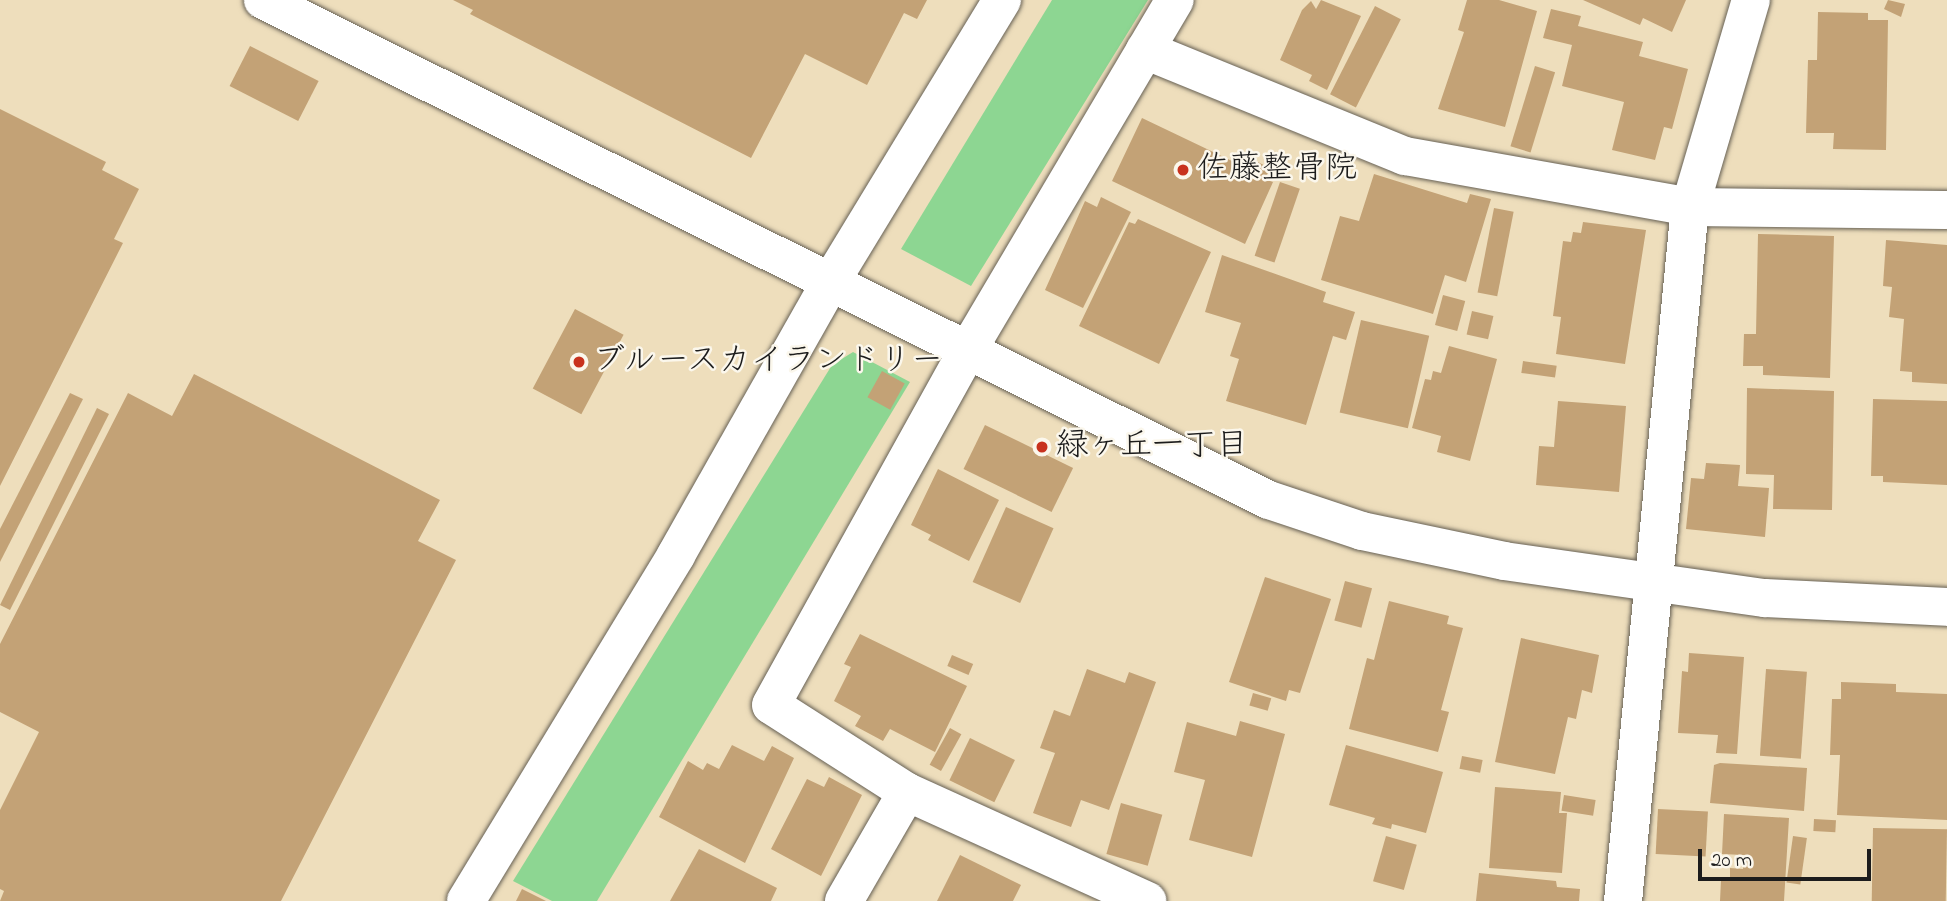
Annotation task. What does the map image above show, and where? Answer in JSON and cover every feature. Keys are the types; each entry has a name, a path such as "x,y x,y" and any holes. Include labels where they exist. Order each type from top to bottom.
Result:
{"street":[{"path":"263,0 830,283 969,348 1269,500 1362,531 1504,561 1765,598 1947,607"},
{"path":"466,901 676,555 830,283 1002,0"},
{"path":"1147,901 907,792 771,705 969,348 1175,0"},
{"path":"1623,901 1690,207 1751,0"},
{"path":"1145,50 1405,156 1690,207 1947,210"},
{"path":"844,901 907,792"}],"green space":[{"path":"1052,0 1148,0 971,286 901,249"},
{"path":"853,352 910,382 597,901 552,901 513,881 832,365"}],"building":[{"path":"453,0 927,0 917,19 904,13 867,85 805,54 751,158 470,14 473,10"},
{"path":"1321,0 1361,16 1327,90 1309,81 1312,75 1280,60 1302,10 1311,1 1316,9"},
{"path":"1467,0 1499,0 1537,11 1505,127 1438,109 1464,32 1458,30"},
{"path":"1583,0 1686,0 1672,32 1643,18 1640,25"},
{"path":"1888,0 1905,4 1901,17 1884,9"},
{"path":"1375,6 1401,19 1356,107 1330,94"},
{"path":"1551,9 1581,16 1578,26 1643,42 1639,56 1688,69 1672,129 1664,127 1655,160 1612,150 1624,102 1562,86 1572,45 1543,38"},
{"path":"1818,12 1868,13 1868,20 1888,20 1886,150 1833,149 1834,133 1806,133 1808,60 1817,60"},
{"path":"250,46 319,81 298,121 230,86"},
{"path":"1535,66 1555,72 1531,152 1510,146"},
{"path":"0,109 106,162 102,170 139,189 114,239 123,243 0,486"},
{"path":"1142,118 1232,161 1237,152 1270,168 1265,179 1273,182 1245,244 1112,181"},
{"path":"1374,174 1467,203 1470,194 1491,199 1466,282 1445,275 1433,314 1321,280 1340,216 1359,221"},
{"path":"1280,182 1300,189 1274,263 1255,256"},
{"path":"1101,197 1131,212 1083,308 1045,290 1085,201 1097,207"},
{"path":"1494,208 1514,212 1497,296 1478,292"},
{"path":"1138,219 1211,252 1159,364 1079,326 1129,222 1135,224"},
{"path":"1583,222 1646,230 1625,364 1556,354 1561,317 1553,316 1563,241 1571,242 1573,232 1581,233"},
{"path":"1758,234 1834,236 1830,378 1763,375 1763,366 1743,366 1744,334 1756,334"},
{"path":"1886,240 1947,245 1947,384 1912,382 1912,372 1900,371 1904,319 1889,317 1892,287 1883,286"},
{"path":"1222,255 1326,292 1323,302 1355,312 1346,340 1333,336 1306,425 1226,401 1239,359 1230,356 1241,323 1205,312"},
{"path":"1443,295 1465,301 1457,331 1435,325"},
{"name":"ブルースカイランドリー","path":"575,309 624,335 581,414 533,388"},
{"path":"1472,311 1493,316 1488,339 1467,334"},
{"path":"1361,320 1429,336 1408,428 1340,413"},
{"path":"1449,346 1497,359 1470,461 1437,452 1441,436 1412,428 1425,379 1431,380 1433,371 1441,373"},
{"path":"1523,361 1557,366 1555,378 1521,373"},
{"path":"882,371 905,384 890,410 867,397"},
{"path":"194,374 440,500 418,541 456,560 281,901 0,901 4,891 0,889 0,810 39,732 0,712 0,644 128,393 172,416"},
{"path":"1747,388 1834,391 1832,510 1773,509 1774,475 1746,474"},
{"path":"70,393 83,399 0,562 0,529"},
{"path":"1873,399 1947,401 1947,485 1883,482 1883,476 1871,476"},
{"path":"1558,401 1626,406 1619,492 1536,485 1539,446 1554,447"},
{"path":"97,408 109,414 10,610 0,605"},
{"path":"985,425 1073,468 1052,512 964,469"},
{"path":"1706,463 1740,465 1738,486 1769,488 1765,537 1686,529 1691,478 1704,479"},
{"path":"938,469 999,500 969,561 928,540 931,535 911,525"},
{"path":"1006,507 1054,528 1020,603 973,582"},
{"path":"1265,577 1331,599 1300,693 1289,690 1286,701 1229,682"},
{"path":"1345,581 1372,588 1361,628 1334,621"},
{"path":"1389,601 1449,616 1447,624 1463,628 1441,710 1449,712 1438,752 1349,729 1367,658 1374,660"},
{"path":"860,634 967,686 935,752 890,729 883,741 855,726 861,716 834,701 851,667 844,664"},
{"path":"1521,638 1599,655 1592,693 1582,690 1576,719 1568,717 1555,774 1495,762"},
{"path":"1689,653 1744,657 1737,754 1716,753 1718,735 1678,733 1682,671 1688,672"},
{"path":"952,655 973,664 968,675 947,666"},
{"path":"1087,669 1125,683 1129,672 1156,682 1109,810 1081,800 1071,827 1033,813 1055,753 1040,748 1054,710 1070,716"},
{"path":"1766,669 1807,672 1801,759 1760,756"},
{"path":"1841,682 1896,684 1896,692 1947,694 1947,820 1837,815 1840,755 1830,755 1832,699 1841,699"},
{"path":"1253,693 1271,698 1268,711 1249,705"},
{"path":"1240,721 1285,734 1252,857 1189,840 1205,780 1174,772 1187,722 1236,736"},
{"path":"950,728 961,734 941,771 930,765"},
{"path":"970,738 1015,760 994,802 949,780"},
{"path":"732,745 764,761 772,746 794,758 745,863 659,817 688,761 703,770 707,763 719,769"},
{"path":"1346,745 1443,772 1426,833 1392,824 1391,829 1372,824 1375,818 1329,805"},
{"path":"1462,756 1483,760 1480,773 1460,769"},
{"path":"1720,763 1807,768 1804,811 1710,803 1714,765"},
{"path":"829,777 862,795 821,876 771,849 807,779 824,787"},
{"path":"1495,787 1561,792 1559,813 1567,813 1562,873 1489,868"},
{"path":"1564,795 1596,800 1593,816 1561,811"},
{"path":"1121,803 1162,815 1148,866 1106,854"},
{"path":"1658,809 1708,812 1706,857 1656,854"},
{"path":"1724,814 1789,818 1784,901 1720,901 1721,880 1730,881 1730,868 1743,869 1744,855 1722,854"},
{"path":"1814,819 1836,820 1835,832 1813,831"},
{"path":"1873,828 1947,829 1946,901 1872,901"},
{"path":"1386,836 1417,845 1404,890 1373,881"},
{"path":"1793,836 1807,838 1800,884 1786,883"},
{"path":"699,849 777,888 771,901 670,901"},
{"path":"960,855 1021,885 1013,901 937,901"},
{"path":"1479,873 1556,881 1557,887 1580,889 1579,901 1476,901"},
{"path":"522,889 546,901 516,901"}],"place":[{"name":"佐藤整骨院","path":"1183,170"},
{"name":"ブルースカイランドリー","path":"579,362"},
{"name":"緑ヶ丘一丁目","path":"1042,447"}]}
